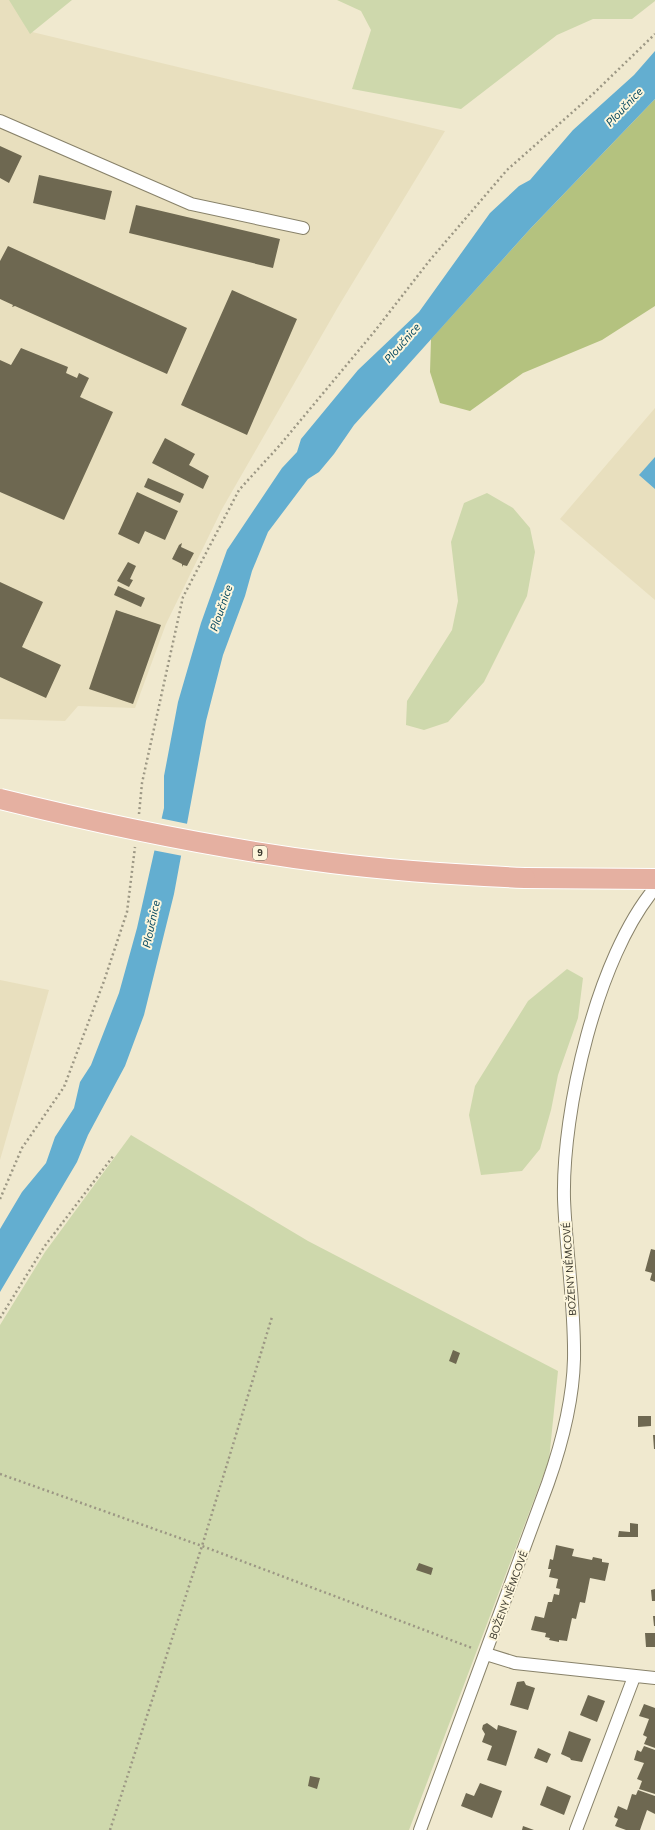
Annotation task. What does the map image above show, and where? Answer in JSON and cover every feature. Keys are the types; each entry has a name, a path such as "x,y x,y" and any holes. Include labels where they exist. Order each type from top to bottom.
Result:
{"main road":[{"name":"9","path":"0,799 127,828 264,853 402,870 525,878 655,879"}],"street":[{"path":"0,121 191,204 303,228"},
{"name":"BOŽENY NĚMCOVÉ","path":"420,1830 486,1654 557,1457 566,1424 574,1360 573,1310 564,1199 565,1153 572,1101 589,1031 614,960 633,921 655,888"},
{"path":"486,1654 515,1663 634,1677 655,1678"},
{"path":"576,1830 634,1677"}],"path":[{"path":"138,820 142,783 183,597 239,490 290,433 374,332 430,260 507,170 593,94 655,34"},
{"path":"0,1199 22,1148 64,1087 104,981 127,912 136,842"},
{"path":"0,1318 44,1248 114,1156"},
{"path":"110,1830 202,1546 272,1317"},
{"path":"0,1474 202,1546 486,1654"}],"shaded area":[{"path":"0,0 13,0 28,31 445,131 338,307 222,509 166,624 135,708 78,706 65,721 0,719"},
{"path":"655,408 655,600 560,519"},
{"path":"0,980 49,990 0,1160"}],"green space":[{"path":"9,0 72,0 30,34"},
{"path":"337,0 655,1 632,19 593,19 557,35 461,109 352,89 371,30 361,11"},
{"path":"655,99 655,306 602,340 523,373 470,411 440,403 430,372 431,339 531,228"},
{"path":"487,493 513,508 530,528 535,552 527,596 484,682 448,722 424,730 406,725 407,701 452,630 458,601 451,542 464,503"},
{"path":"567,969 583,978 578,1018 558,1075 551,1110 540,1149 522,1171 481,1175 469,1115 475,1086 528,1001"},
{"path":"131,1135 308,1241 558,1371 549,1460 409,1830 0,1830 0,1325 45,1252"}],"water":[{"name":"Ploučnice","path":"655,51 655,99 531,228 354,425 334,454 319,472 308,479 268,532 252,571 245,596 223,655 206,721 174,894 144,1015 125,1066 88,1135 77,1162 0,1292 0,1229 22,1192 46,1163 55,1137 74,1108 80,1082 91,1065 119,993 137,928 164,808 164,776 178,702 201,623 227,550 282,468 297,452 301,439 358,370 419,312 490,213 519,186 530,180 573,130 634,75"},
{"path":"655,457 655,489 639,475"}],"pier":[{"path":"159,818 188,824 183,856 152,850"}],"building":[{"path":"0,146 22,156 9,183 0,178"},
{"path":"39,175 112,191 105,220 33,203"},
{"path":"136,205 280,239 273,268 129,233"},
{"path":"8,246 187,328 167,374 15,306 12,307 13,305 0,299 0,261"},
{"path":"232,290 297,319 247,435 181,405"},
{"path":"21,348 68,367 66,373 77,378 79,373 89,378 80,397 113,412 64,520 0,492 0,360 11,365"},
{"path":"165,438 195,454 189,465 209,476 203,489 152,463"},
{"path":"148,478 184,494 180,503 144,487"},
{"path":"137,492 178,511 165,540 145,531 139,544 118,534"},
{"path":"182,543 181,547 194,553 187,566 183,565 182,567 182,564 172,559 179,545"},
{"path":"128,562 136,566 130,579 133,580 129,587 117,581"},
{"path":"0,582 43,602 22,647 61,665 46,698 0,677"},
{"path":"118,586 145,598 141,607 114,595"},
{"path":"116,610 161,625 133,704 89,689"},
{"path":"651,1249 655,1250 655,1282 650,1280 652,1273 645,1271"},
{"path":"453,1350 460,1353 456,1364 449,1361"},
{"path":"638,1416 651,1416 651,1426 638,1427"},
{"path":"653,1435 655,1435 655,1449 654,1449"},
{"path":"630,1523 638,1524 638,1537 618,1537 619,1531 630,1532"},
{"path":"556,1545 574,1549 572,1556 592,1560 593,1557 602,1559 602,1562 609,1563 605,1581 590,1578 585,1603 580,1602 576,1619 572,1618 567,1641 559,1640 559,1642 549,1640 550,1638 545,1637 546,1633 531,1630 535,1616 544,1618 548,1602 552,1602 554,1594 559,1595 560,1589 556,1588 558,1579 549,1577 551,1569 548,1569 550,1559 553,1560"},
{"path":"419,1563 433,1568 431,1575 416,1570"},
{"path":"655,1589 655,1601 652,1601 651,1590"},
{"path":"653,1616 655,1616 655,1626 654,1626"},
{"path":"645,1633 655,1633 655,1647 646,1647"},
{"path":"524,1681 526,1685 535,1688 528,1710 510,1705 517,1682"},
{"path":"588,1695 605,1701 597,1722 580,1715"},
{"path":"644,1704 655,1708 655,1748 644,1744 647,1737 643,1735 649,1719 639,1716"},
{"path":"487,1723 497,1730 498,1725 517,1731 506,1766 487,1760 492,1746 482,1742 485,1734 482,1729 483,1725"},
{"path":"569,1731 591,1739 582,1762 571,1760 570,1758 561,1754"},
{"path":"644,1746 655,1750 655,1794 639,1789 642,1781 637,1779 644,1763 634,1760 637,1750 641,1752"},
{"path":"538,1748 551,1754 547,1763 534,1758"},
{"path":"310,1776 320,1778 317,1789 308,1786"},
{"path":"480,1783 502,1791 492,1818 461,1806 466,1793 474,1796"},
{"path":"547,1786 571,1796 564,1815 540,1805"},
{"path":"638,1790 655,1796 655,1814 647,1810 640,1830 626,1830 615,1826 618,1819 614,1817 618,1806 627,1810 632,1794 636,1795"},
{"path":"523,1826 534,1830 522,1830"}]}
